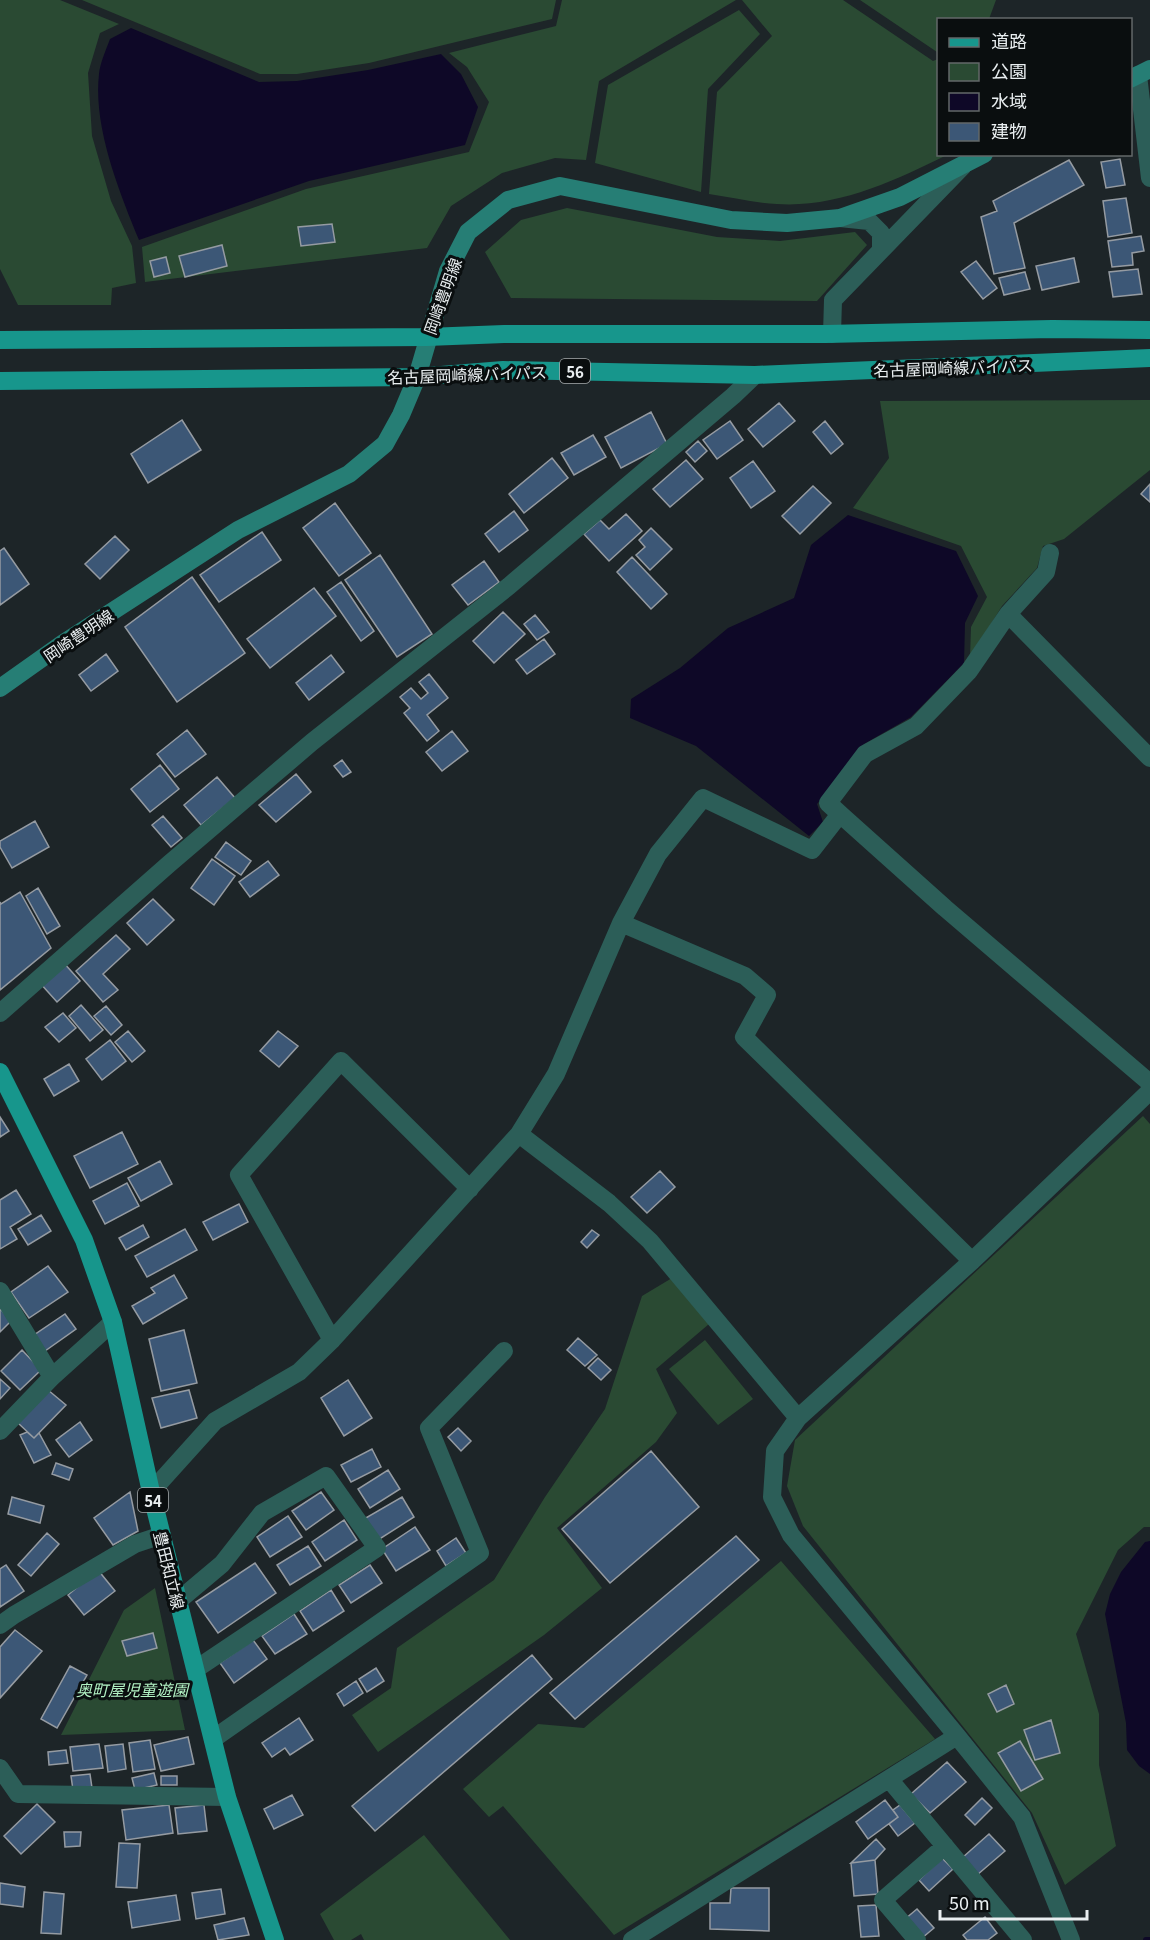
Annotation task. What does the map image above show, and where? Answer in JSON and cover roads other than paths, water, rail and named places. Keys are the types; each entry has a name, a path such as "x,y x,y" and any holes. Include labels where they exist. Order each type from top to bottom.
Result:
{"main road":[{"name":"岡崎豊明線","path":"0,688 62,644 238,530 349,474 386,444 417,377 448,271 468,232 508,200 560,186 731,220 787,223 840,218 900,196 980,156"},
{"path":"0,340 427,337 504,334 832,334 1052,329 1150,330"},
{"name":"名古屋岡崎線バイパス","path":"0,381 417,377 503,370 755,375 1150,358"},
{"name":"豊田知立線","path":"0,1072 84,1240 113,1322 151,1492 227,1797 275,1940"}],"street":[{"path":"1140,74 1150,178"},
{"path":"832,334 833,300 963,166"},
{"path":"840,218 868,221 881,233 881,250"},
{"path":"0,1013 312,742 509,586 734,396 755,375"},
{"path":"1050,553 1046,572 1008,614 969,671 916,726 865,754 828,803 945,908 1150,1083"},
{"path":"1008,614 1150,758"},
{"path":"151,1492 215,1421 298,1372 332,1340 519,1134 556,1074 621,923 658,854 703,798 812,850 840,814"},
{"path":"621,923 745,976 767,995 744,1037 972,1261"},
{"path":"332,1340 238,1175 341,1061 470,1189"},
{"path":"1071,1940 1022,1817 791,1535 772,1497 775,1451 798,1418 972,1261 1150,1091"},
{"path":"519,1134 609,1203 650,1241 798,1418"},
{"path":"0,1292 52,1377"},
{"path":"0,1431 52,1377 113,1322"},
{"path":"213,1739 480,1553 429,1428 504,1351"},
{"path":"178,1601 222,1564 262,1513 326,1476 377,1548 195,1669"},
{"path":"0,1625 135,1544 162,1535"},
{"path":"632,1940 957,1736"},
{"path":"0,1768 18,1794 227,1797"},
{"path":"889,1779 1023,1940"},
{"path":"917,1940 883,1900 945,1846"}],"water":[{"path":"131,28 259,82 297,81 368,70 441,54 461,74 478,107 465,145 309,181 139,240 109,158 98,94 100,70 110,39"},
{"path":"848,515 956,551 978,596 965,623 964,663 911,717 864,744 817,804 823,822 809,836 696,746 630,718 631,699 680,668 728,628 794,598 811,545"},
{"path":"1150,1541 1150,1774 1139,1766 1127,1750 1126,1723 1105,1614 1110,1594 1121,1572 1145,1542"}],"park label":[{"name":"奥町屋児童遊園","path":"132,1689"}]}
